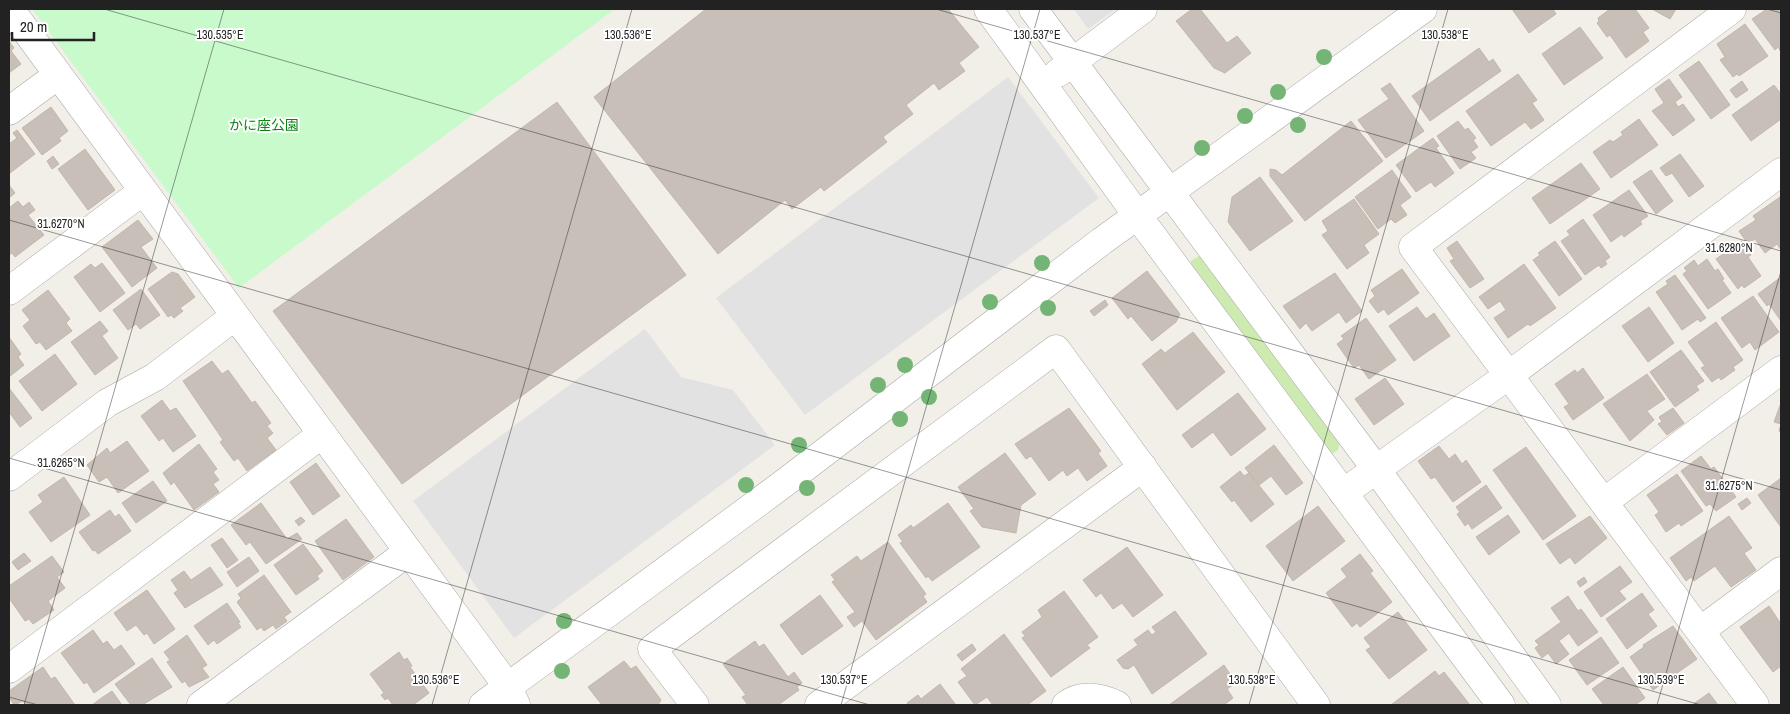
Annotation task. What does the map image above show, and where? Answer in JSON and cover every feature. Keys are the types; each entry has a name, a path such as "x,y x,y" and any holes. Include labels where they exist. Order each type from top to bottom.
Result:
{"street":[{"path":"10,9 512,696 532,705"},
{"path":"988,9 1500,705"},
{"path":"1033,9 1376,469 1547,705"},
{"path":"1042,84 1144,9"},
{"path":"483,705 512,696 779,487 1138,215 1423,9"},
{"path":"1732,9 1414,247 1755,705"},
{"path":"9,111 58,75"},
{"path":"1343,493 1509,375 1781,172"},
{"path":"9,291 143,191"},
{"path":"9,477 107,403 155,377 235,316"},
{"path":"695,705 652,649 1056,349 1316,705"},
{"path":"1604,502 1781,370"},
{"path":"9,669 322,434"},
{"path":"819,705 1143,467"},
{"path":"202,705 408,552"},
{"path":"1700,631 1781,571"},
{"path":"1066,705 1073,700 1088,698 1105,699 1117,705"}],"green space":[{"name":"かに座公園","path":"32,9 615,9 239,288"},
{"path":"1199,256 1210,258 1341,437 1338,450 1332,454 1321,451 1189,272 1191,261"}],"shaded area":[{"path":"1074,9 1116,9 1088,29"},
{"path":"1008,77 1099,198 805,415 716,298"},
{"path":"645,329 681,377 733,390 775,445 514,638 413,501"}],"building":[{"path":"706,9 948,9 979,47 959,63 965,71 939,90 934,83 906,105 913,114 883,137 887,142 824,191 821,187 792,209 785,200 718,254 594,97"},
{"path":"1192,9 1200,9 1227,43 1237,36 1251,53 1225,73 1214,68 1176,21"},
{"path":"1512,9 1553,9 1556,14 1529,33"},
{"path":"1610,9 1635,9 1649,28 1643,32 1649,41 1626,58 1610,35 1607,37 1597,23 1599,21 1598,18"},
{"path":"1652,9 1676,9 1670,19"},
{"path":"1767,9 1781,9 1781,52 1778,47 1775,50 1752,19"},
{"path":"1745,24 1768,56 1739,76 1737,74 1733,77 1720,60 1725,57 1717,44"},
{"path":"1580,27 1603,58 1564,85 1542,54"},
{"path":"9,41 14,48 11,51 21,64 9,73"},
{"path":"1479,48 1489,62 1493,59 1501,71 1430,121 1412,96"},
{"path":"1699,61 1730,105 1711,119 1679,75"},
{"path":"1518,74 1537,100 1532,103 1544,120 1531,129 1525,122 1491,146 1466,111"},
{"path":"1669,79 1682,97 1675,102 1678,107 1683,104 1695,120 1673,136 1652,111 1664,103 1655,89"},
{"path":"1742,81 1748,90 1736,98 1730,90"},
{"path":"1390,83 1424,131 1386,158 1358,120 1389,99 1381,89"},
{"path":"1774,85 1781,94 1781,119 1751,141 1732,115"},
{"path":"557,102 686,275 402,484 273,311"},
{"path":"51,107 68,131 59,138 61,141 42,155 22,128"},
{"path":"1639,119 1658,145 1611,178 1593,152 1610,140 1613,142 1623,135 1621,132"},
{"path":"1351,121 1383,161 1305,221 1270,176 1270,169 1276,170 1282,175"},
{"path":"1458,121 1465,130 1468,128 1476,138 1473,140 1478,147 1471,152 1476,158 1460,169 1437,136"},
{"path":"17,130 35,154 10,173 9,144 17,138 13,133"},
{"path":"1433,138 1439,146 1436,148 1454,173 1435,187 1431,182 1416,192 1396,165"},
{"path":"85,149 115,190 88,210 58,169"},
{"path":"1680,154 1704,186 1689,197 1672,173 1666,176 1660,168"},
{"path":"53,156 59,164 52,169 47,161"},
{"path":"1581,163 1600,189 1550,224 1532,198"},
{"path":"1392,170 1411,197 1400,205 1407,215 1395,223 1391,219 1378,229 1355,197"},
{"path":"1651,170 1673,201 1656,214 1633,182"},
{"path":"1260,177 1293,221 1250,251 1228,222 1232,197"},
{"path":"9,185 15,193 9,198"},
{"path":"1629,190 1648,216 1640,221 1642,224 1624,237 1622,234 1611,242 1593,215"},
{"path":"1780,197 1781,250 1777,244 1765,253 1755,239 1748,244 1739,231 1756,220 1753,216"},
{"path":"1354,199 1379,234 1364,245 1369,253 1347,269 1322,235 1328,231 1322,221"},
{"path":"18,201 23,207 29,202 35,210 28,215 44,235 15,257 12,253 9,255 9,208"},
{"path":"1583,219 1610,257 1605,261 1607,264 1601,268 1599,265 1585,275 1561,241 1570,235 1567,231"},
{"path":"138,220 153,239 141,247 157,268 132,287 102,247"},
{"path":"1457,241 1484,279 1470,288 1450,261 1454,259 1447,248"},
{"path":"1555,241 1582,279 1559,296 1533,260 1540,255 1538,253"},
{"path":"1742,241 1751,255 1748,257 1761,276 1744,288 1742,285 1738,289 1716,259"},
{"path":"1707,259 1715,271 1718,269 1724,279 1722,280 1731,293 1708,309 1683,274 1687,271 1684,268 1694,260 1698,266"},
{"path":"102,263 125,293 100,312 74,277 91,264 95,268"},
{"path":"1524,264 1556,308 1508,338 1494,318 1506,310 1500,301 1488,309 1479,297"},
{"path":"1402,269 1419,293 1388,315 1384,309 1378,313 1369,301 1375,296 1371,290"},
{"path":"1147,271 1180,314 1176,322 1152,341 1131,316 1128,319 1112,298"},
{"path":"172,272 178,274 195,297 180,308 183,311 174,318 171,315 168,317 148,289"},
{"path":"1335,273 1362,311 1346,323 1339,312 1312,331 1306,323 1300,329 1283,306"},
{"path":"1675,275 1706,318 1700,322 1698,319 1682,330 1656,292 1668,284 1666,281"},
{"path":"1781,277 1781,321 1769,304 1767,306 1758,294"},
{"path":"141,289 160,315 140,329 136,324 128,330 113,310"},
{"path":"48,290 70,319 66,323 72,331 46,350 40,342 36,344 23,326 30,320 22,310"},
{"path":"1753,296 1779,332 1755,350 1750,342 1742,348 1721,318"},
{"path":"1105,300 1108,305 1094,316 1090,311"},
{"path":"1417,307 1426,319 1434,313 1450,336 1414,361 1389,326"},
{"path":"1649,307 1674,343 1648,362 1622,326"},
{"path":"1366,318 1396,360 1369,379 1359,365 1354,368 1337,344 1344,339 1341,336"},
{"path":"100,321 108,331 102,336 118,358 95,375 71,342"},
{"path":"1716,322 1743,360 1733,367 1735,370 1721,380 1719,377 1712,382 1701,368 1705,366 1688,342"},
{"path":"1193,332 1225,372 1177,410 1142,364 1161,349 1165,353"},
{"path":"9,337 21,354 18,357 24,365 9,377"},
{"path":"1681,350 1704,381 1696,386 1699,390 1675,407 1650,372"},
{"path":"55,354 77,384 42,411 19,381"},
{"path":"212,361 222,374 228,370 252,403 255,401 271,423 267,426 273,433 267,438 276,450 247,471 238,458 234,461 220,442 223,440 183,381"},
{"path":"1583,368 1604,398 1573,420 1564,407 1569,404 1555,384 1575,370 1577,373"},
{"path":"1647,374 1665,399 1647,411 1654,420 1630,441 1603,404"},
{"path":"1385,378 1404,404 1374,425 1355,399"},
{"path":"9,388 32,418 20,427 9,412"},
{"path":"1238,393 1266,429 1231,456 1213,432 1192,448 1182,435"},
{"path":"162,400 170,411 176,408 196,436 173,452 163,438 159,441 141,416"},
{"path":"1781,403 1781,424 1774,422"},
{"path":"1069,408 1101,451 1098,453 1107,466 1087,481 1078,468 1067,476 1063,470 1049,481 1031,456 1026,459 1015,444"},
{"path":"1673,408 1684,423 1667,435 1658,424 1662,422 1659,417"},
{"path":"127,441 149,471 118,493 107,477 99,482 87,465 107,448 110,453"},
{"path":"199,444 217,469 213,472 219,480 213,484 219,492 194,510 174,482 171,485 163,473"},
{"path":"1274,445 1303,483 1286,495 1271,476 1259,485 1245,468"},
{"path":"1439,446 1449,459 1455,454 1462,464 1466,460 1481,482 1453,502 1435,477 1431,479 1418,461"},
{"path":"1526,447 1576,516 1543,540 1493,470"},
{"path":"1005,453 1036,494 1021,505 1016,533 982,527 970,511 974,509 958,487"},
{"path":"1701,456 1711,469 1714,467 1736,497 1716,511 1710,504 1706,506 1681,471"},
{"path":"316,463 340,496 313,515 290,482"},
{"path":"1240,471 1244,476 1249,473 1274,504 1251,522 1234,500 1232,502 1220,487"},
{"path":"1677,474 1703,511 1681,526 1679,523 1666,532 1655,515 1659,512 1647,495"},
{"path":"64,477 90,515 51,542 29,512 43,502 38,495"},
{"path":"1781,478 1781,525 1780,526 1758,495"},
{"path":"153,481 167,501 136,523 122,503"},
{"path":"1486,485 1502,508 1472,529 1468,523 1465,526 1457,514 1460,512 1456,507"},
{"path":"1747,498 1751,503 1742,510 1738,504"},
{"path":"261,503 287,539 297,533 302,539 266,564 250,542 246,545 231,525"},
{"path":"948,503 980,547 932,581 928,576 926,578 900,543 903,542 898,535 911,525 913,528"},
{"path":"1318,506 1345,541 1293,581 1266,546"},
{"path":"110,510 115,517 119,514 131,531 98,554 95,550 93,551 79,532"},
{"path":"1508,515 1520,532 1489,555 1476,537"},
{"path":"1590,516 1607,538 1575,564 1570,557 1560,564 1546,544"},
{"path":"1729,516 1752,548 1744,553 1756,570 1731,587 1715,566 1694,581 1691,577 1686,581 1670,558"},
{"path":"301,517 305,521 299,526 295,521"},
{"path":"346,519 374,557 343,580 315,541"},
{"path":"222,538 238,560 227,568 211,545"},
{"path":"888,542 926,594 923,596 927,602 876,640 862,621 854,627 847,617 855,612 832,582 835,580 831,575 857,556 861,561"},
{"path":"303,544 323,571 317,576 319,579 296,595 274,565"},
{"path":"1127,547 1163,595 1133,617 1122,603 1113,609 1101,593 1096,597 1083,580"},
{"path":"24,553 31,561 18,570 12,562"},
{"path":"1360,554 1373,571 1370,573 1392,602 1360,627 1357,623 1352,627 1326,593 1347,577 1341,569"},
{"path":"52,556 64,572 57,577 65,588 48,601 54,610 33,624 29,619 25,621 9,598 9,586"},
{"path":"249,557 259,571 237,587 227,572"},
{"path":"1620,566 1632,582 1619,591 1626,599 1601,617 1584,592"},
{"path":"210,567 223,585 185,608 174,593 178,590 171,580 184,571 191,580"},
{"path":"264,575 291,612 284,617 287,621 276,629 273,625 264,631 261,627 257,630 237,602 241,598 238,594"},
{"path":"1584,577 1587,582 1580,587 1577,582"},
{"path":"147,590 175,629 154,644 147,633 144,635 136,625 127,631 114,613"},
{"path":"1064,591 1098,637 1087,645 1090,648 1051,677 1022,638 1025,636 1022,632 1042,617 1038,610"},
{"path":"1642,593 1654,610 1648,614 1657,626 1627,649 1606,619"},
{"path":"820,595 843,626 802,655 780,625"},
{"path":"1568,596 1578,611 1581,609 1598,632 1578,646 1569,633 1559,641 1569,654 1556,664 1548,653 1542,658 1535,648 1539,645 1535,641 1561,622 1551,608"},
{"path":"227,603 240,622 238,623 241,627 217,644 214,640 208,645 194,626"},
{"path":"1769,606 1781,624 1781,666 1773,672 1740,627"},
{"path":"1175,611 1207,654 1152,694 1134,665 1128,669 1123,668 1117,660 1138,645 1134,640 1148,630 1152,635 1156,632 1152,627"},
{"path":"1398,612 1427,650 1389,679 1366,650 1371,647 1364,638"},
{"path":"1673,626 1697,659 1653,690 1630,657 1644,647 1643,645"},
{"path":"93,630 103,644 107,641 114,650 121,645 135,664 94,693 87,682 84,684 61,653"},
{"path":"1004,634 1046,691 1027,705 993,705 987,697 975,705 958,682 967,676 961,669"},
{"path":"187,635 207,665 202,668 209,677 189,687 185,681 182,683 167,662 170,660 164,652"},
{"path":"1601,637 1619,663 1587,685 1569,660"},
{"path":"755,641 759,647 764,644 788,677 794,672 802,683 797,687 799,690 778,705 748,705 742,697 746,695 723,664"},
{"path":"972,644 976,650 962,661 957,655"},
{"path":"399,652 404,660 407,658 412,666 410,667 429,693 413,705 393,705 388,698 385,700 381,695 384,693 370,674"},
{"path":"152,658 172,687 142,705 131,705 115,684"},
{"path":"624,661 631,669 636,666 661,700 658,705 602,705 588,687"},
{"path":"1224,665 1236,683 1227,689 1233,698 1224,705 1169,705"},
{"path":"43,667 51,679 55,677 75,705 26,705 23,701 14,705 9,697 9,691"},
{"path":"1623,667 1645,698 1635,705 1604,705 1592,689"},
{"path":"1435,671 1439,676 1444,672 1470,705 1391,705"},
{"path":"940,684 956,705 909,705 907,703 918,695 921,699"},
{"path":"112,691 122,705 92,705 100,699"},
{"path":"1709,693 1718,705 1692,705"}]}
